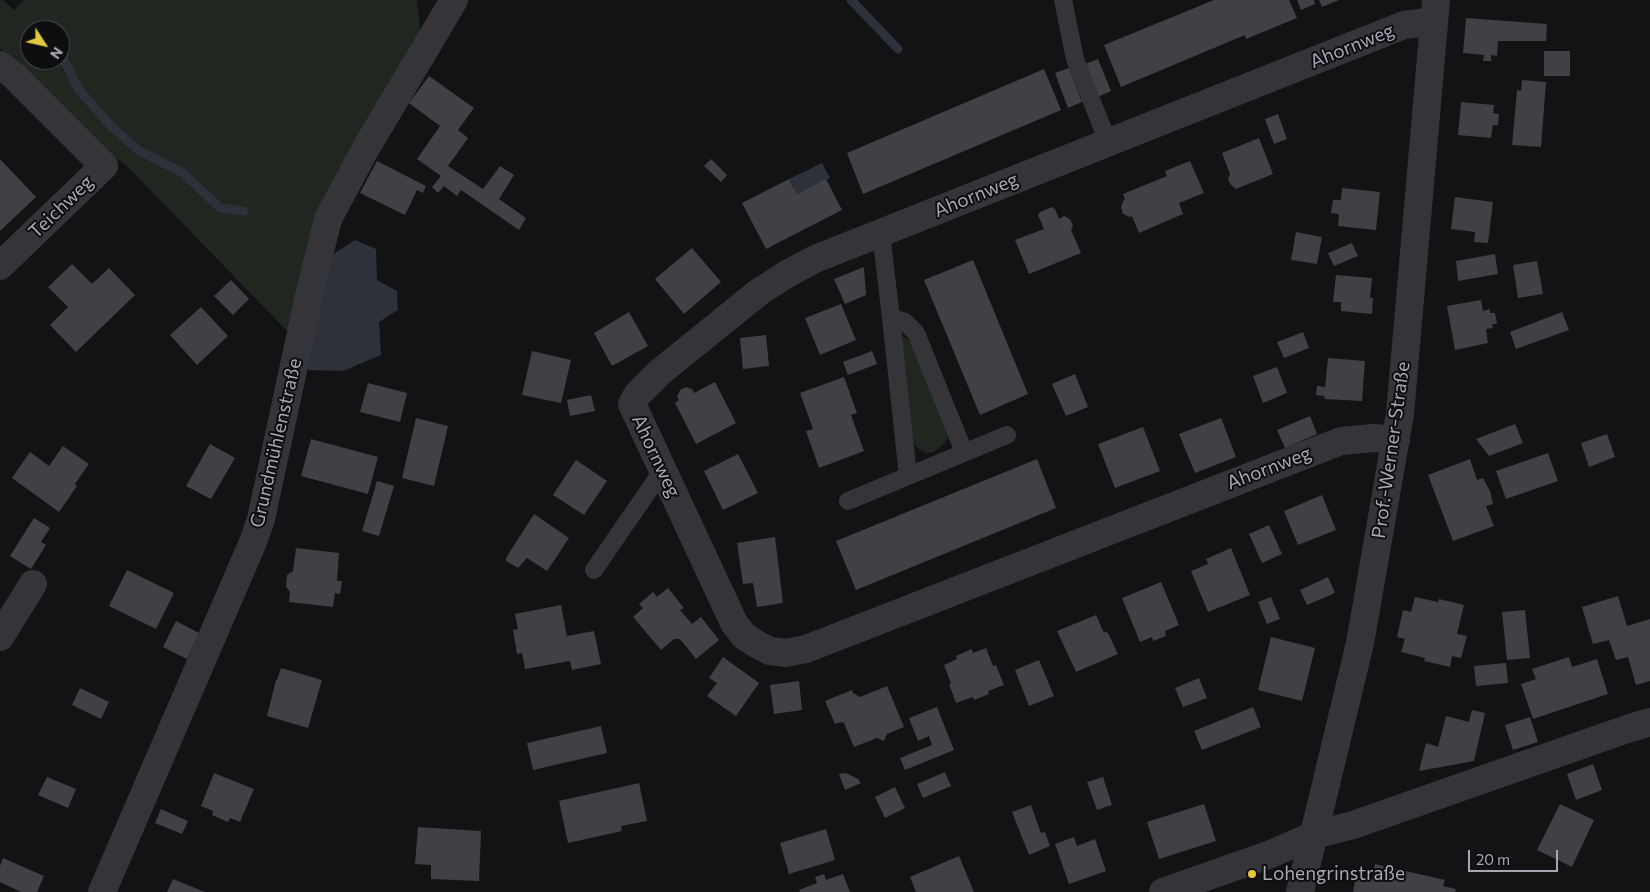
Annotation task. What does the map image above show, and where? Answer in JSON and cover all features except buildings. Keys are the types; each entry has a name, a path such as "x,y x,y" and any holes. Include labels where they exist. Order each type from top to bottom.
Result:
{"street":[{"name":"Grundmühlenstraße","path":"102,892 253,542 261,519 310,291 328,219 366,148 454,0"},
{"name":"Ahornweg","path":"1396,440 1374,438 1333,443 806,649 786,653 770,651 758,645 744,636 734,623 632,404 637,395 660,372 759,292 787,274 816,259 1435,11"},
{"name":"Prof.-Werner-Straße","path":"1300,892 1360,643 1400,414 1435,11"},
{"name":"Teichweg","path":"0,65 13,75 104,166 0,266"},
{"path":"0,637 33,584"},
{"path":"1163,892 1271,854 1314,836 1353,825 1650,722"}],"lane":[{"path":"1063,0 1075,59 1108,142"},
{"path":"881,234 908,476"},
{"path":"891,318 905,322 916,333 964,452"},
{"path":"848,501 1007,435"},
{"path":"594,570 662,471"}],"shaded area":[{"path":"0,0 3,0 14,10 24,0 417,0 421,37 289,333 126,165 107,152 23,70 70,70 70,20 20,20 20,67 0,48"},
{"path":"822,163 830,178 797,194 789,179"},
{"path":"355,240 376,249 377,280 397,291 398,310 379,322 381,355 343,371 306,370 332,255"},
{"path":"902,337 909,340 948,436 945,443 934,452 927,453 913,443 901,342"}],"waterway":[{"path":"851,0 898,49"},
{"path":"69,70 79,90 111,126 138,150 183,173 220,208 244,211"}],"place":[{"name":"Lohengrinstraße","path":"1252,874"}]}
